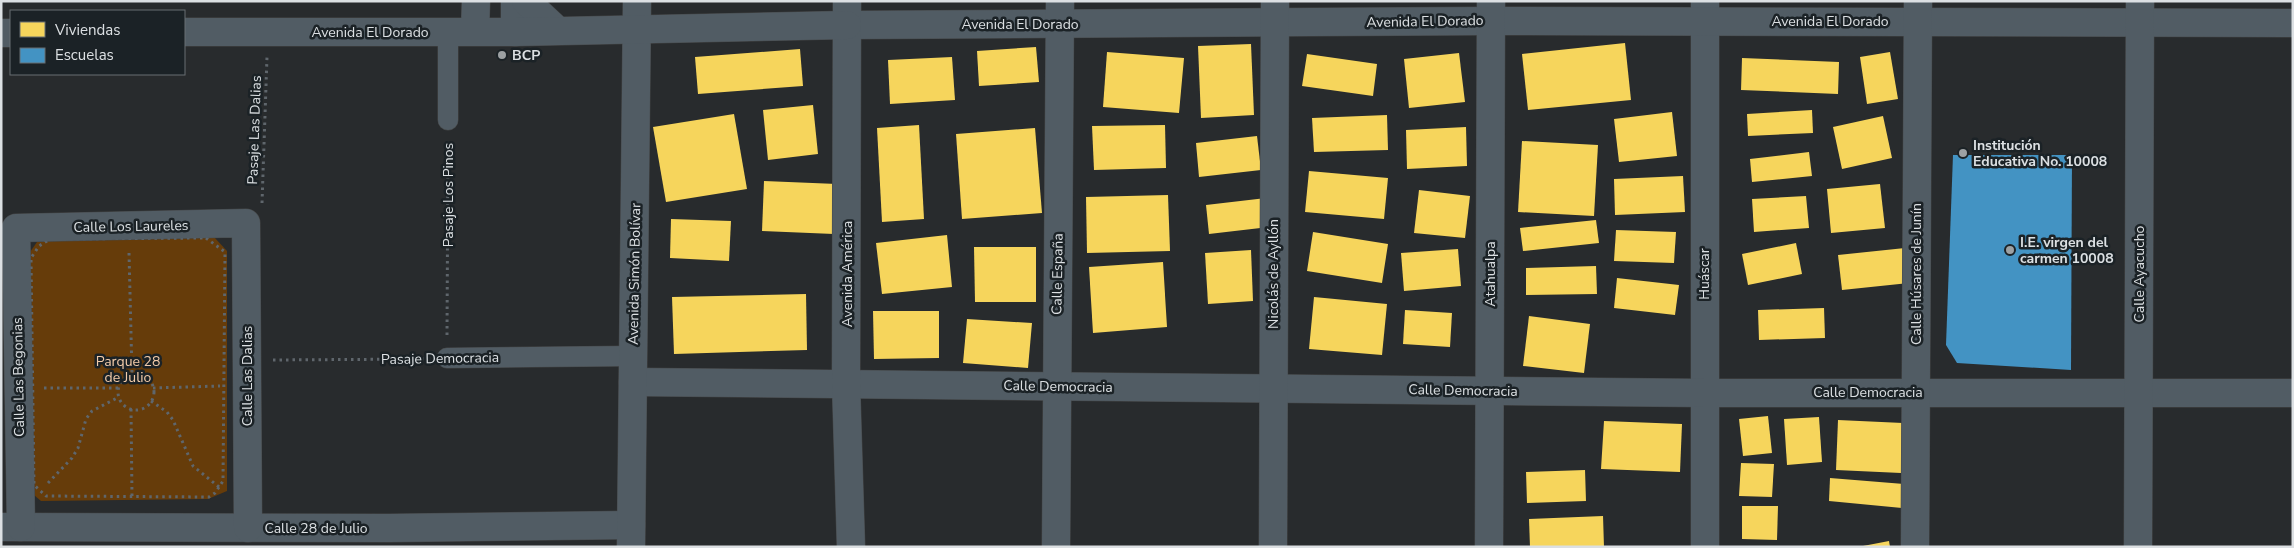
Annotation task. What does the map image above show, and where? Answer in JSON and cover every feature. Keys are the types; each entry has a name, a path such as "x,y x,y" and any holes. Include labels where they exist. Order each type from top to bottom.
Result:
{"street":[{"path":"475,31 476,1"},
{"path":"515,1 515,32"},
{"path":"526,1 557,30"},
{"name":"Avenida Simón Bolívar","path":"631,536 637,1"},
{"name":"Avenida El Dorado","path":"185,32 515,32 637,28 847,13 1491,11 2140,12 2293,23"},
{"name":"Atahualpa","path":"1490,547 1491,11"},
{"name":"Huáscar","path":"1705,11 1705,547"},
{"name":"Calle Húsares de Junín","path":"1915,547 1918,11"},
{"name":"Nicolás de Ayllón","path":"1273,547 1272,388 1275,12"},
{"name":"Calle Ayacucho","path":"2138,547 2140,12"},
{"name":"Avenida América","path":"847,13 846,384 850,547"},
{"name":"Calle España","path":"1056,547 1060,13"},
{"path":"448,32 448,120"},
{"name":"Calle Los Laureles","path":"16,228 246,223"},
{"name":"Calle Las Dalias","path":"246,223 239,377 248,528"},
{"name":"Calle Las Begonias","path":"11,527 16,228"},
{"name":"Pasaje Democracia","path":"447,358 633,369"},
{"name":"Calle Democracia","path":"633,369 846,384 1704,393 2138,391 2293,393"},
{"name":"Calle 28 de Julio","path":"11,527 248,528 390,537 631,536"}],"path":[{"name":"Pasaje Las Dalias","path":"246,223 262,202 268,32"},
{"name":"Pasaje Los Pinos","path":"447,358 448,120"},
{"path":"50,238 206,238 226,252 239,377 223,481 209,497 46,496 34,485 31,258 35,251 50,238"},
{"path":"129,238 132,374"},
{"name":"Pasaje Democracia","path":"153,388 239,377 447,358"},
{"path":"132,374 145,377 153,388 151,401 139,409 131,409 124,405 119,397 118,388 121,382 132,374"},
{"path":"33,388 118,388"},
{"path":"39,490 72,458 78,448 86,419 92,411 119,397"},
{"path":"151,401 167,412 173,420 193,466 219,487"},
{"path":"131,409 132,496"}],"green space":[{"name":"Parque 28 de Julio","path":"51,233 214,237 227,251 227,491 208,499 41,501 34,495 28,255 37,242"}],"building: Viviendas":[{"path":"1625,43 1631,100 1528,110 1522,54"},
{"path":"1251,44 1254,115 1201,118 1198,46"},
{"path":"1036,47 1039,82 979,86 977,51"},
{"path":"800,49 803,86 698,94 695,57"},
{"path":"1107,52 1184,58 1179,113 1103,107"},
{"path":"1890,52 1898,99 1867,104 1860,57"},
{"path":"1459,53 1465,102 1409,108 1404,59"},
{"path":"1307,54 1377,64 1373,96 1302,86"},
{"path":"952,57 955,100 890,104 888,60"},
{"path":"1742,58 1839,62 1838,94 1741,90"},
{"path":"813,105 818,154 768,160 763,110"},
{"path":"1812,110 1813,133 1748,136 1747,114"},
{"path":"1672,112 1677,156 1619,162 1614,119"},
{"path":"734,114 747,189 666,202 653,127"},
{"path":"1387,115 1388,150 1314,152 1312,118"},
{"path":"1883,116 1892,158 1842,169 1833,127"},
{"path":"919,125 924,219 882,222 877,128"},
{"path":"1165,125 1166,168 1094,170 1092,126"},
{"path":"1466,127 1467,166 1407,169 1406,130"},
{"path":"1035,128 1042,213 962,219 956,134"},
{"path":"1257,136 1261,170 1199,177 1196,143"},
{"path":"1522,141 1598,145 1594,216 1518,212"},
{"path":"1809,152 1812,176 1752,182 1750,159"},
{"path":"1309,171 1388,178 1384,219 1305,212"},
{"path":"1683,176 1685,212 1615,215 1614,179"},
{"path":"764,181 837,184 834,234 762,231"},
{"path":"1880,184 1885,228 1831,233 1827,189"},
{"path":"1419,190 1470,196 1465,238 1414,233"},
{"path":"1168,195 1170,251 1087,253 1086,197"},
{"path":"1806,196 1809,228 1754,232 1752,199"},
{"path":"1266,198 1269,227 1209,234 1206,205"},
{"path":"671,219 731,221 729,261 670,258"},
{"path":"1596,220 1599,243 1523,251 1520,228"},
{"path":"1616,230 1676,232 1674,263 1614,261"},
{"path":"1313,232 1388,244 1382,283 1307,271"},
{"path":"947,235 952,287 882,294 876,243"},
{"path":"1796,243 1802,274 1748,285 1742,254"},
{"path":"974,247 1036,247 1036,302 975,302"},
{"path":"1905,248 1909,283 1842,290 1838,255"},
{"path":"1458,249 1461,286 1404,291 1401,253"},
{"path":"1251,250 1253,301 1208,304 1205,253"},
{"path":"1163,262 1167,327 1093,333 1089,267"},
{"path":"1596,266 1597,294 1526,295 1526,268"},
{"path":"1617,278 1679,285 1675,315 1614,308"},
{"path":"806,294 807,350 674,354 672,297"},
{"path":"1314,297 1387,304 1382,355 1309,349"},
{"path":"1824,308 1825,338 1759,340 1758,310"},
{"path":"1405,310 1452,313 1450,347 1403,344"},
{"path":"873,311 939,311 939,358 874,359"},
{"path":"1529,316 1590,324 1584,373 1523,366"},
{"path":"967,319 1032,323 1028,368 963,363"},
{"path":"1768,416 1772,453 1743,456 1739,419"},
{"path":"1819,417 1822,462 1787,465 1784,419"},
{"path":"1838,420 1903,423 1901,473 1836,470"},
{"path":"1604,421 1682,424 1680,472 1601,469"},
{"path":"1741,463 1774,464 1772,497 1739,496"},
{"path":"1585,470 1586,501 1527,503 1526,472"},
{"path":"1830,478 1904,484 1902,508 1829,501"},
{"path":"1742,506 1778,506 1777,540 1742,539"},
{"path":"1603,516 1604,547 1530,547 1529,519"},
{"path":"1889,541 1890,547 1863,547 1863,546"}],"building: Escuelas":[{"name":"I.E. virgen del carmen 10008","path":"1953,155 2072,155 2071,370 1957,363 1946,345"}],"place":[{"name":"BCP","path":"502,55"},
{"name":"Institución Educativa No. 10008","path":"1963,153"},
{"name":"I.E. virgen del carmen 10008","path":"2010,250"}]}
